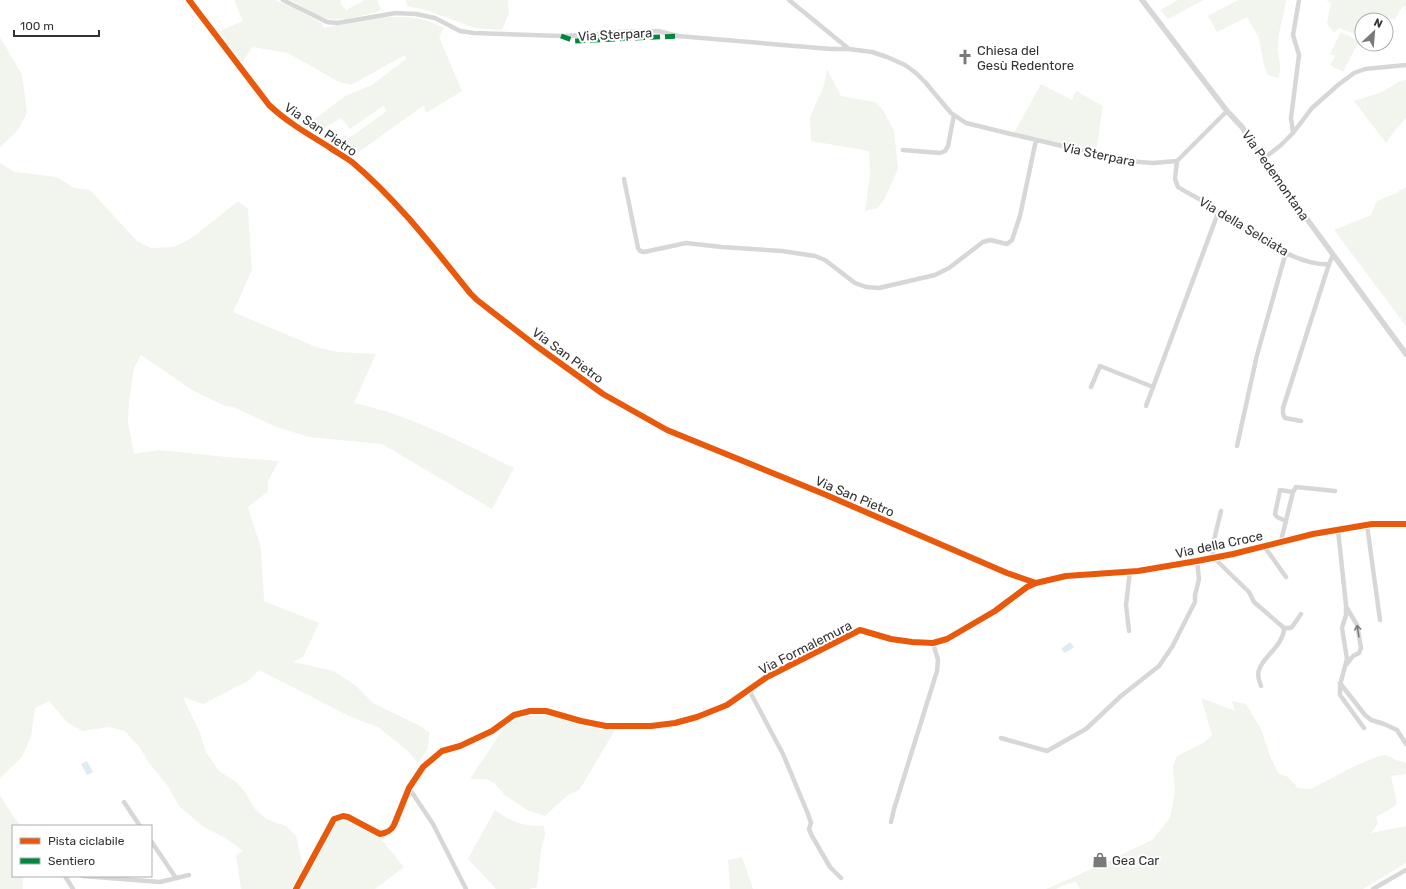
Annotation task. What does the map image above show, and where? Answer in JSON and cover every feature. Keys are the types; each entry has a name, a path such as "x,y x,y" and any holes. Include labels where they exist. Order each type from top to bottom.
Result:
{"street":[{"name":"Via San Pietro","path":"189,0 278,114 350,161 395,202 470,293 535,345 603,394 667,430 824,494 1006,573 1036,583"},
{"name":"Via Sterpara","path":"283,0 316,17 332,23 396,13 416,14 435,18 460,31 474,33 587,36 618,32 658,31 678,36 831,49 849,49 880,54 907,66 925,82 954,116 962,121 1126,161 1146,163 1177,161"},
{"path":"789,0 849,49"},
{"name":"Via Pedemontana","path":"1142,0 1227,111 1242,127 1263,159 1406,354"},
{"path":"1293,133 1291,118 1299,55 1294,35 1299,0"},
{"path":"1263,159 1281,146 1312,108 1354,73 1365,69 1406,65"},
{"path":"1177,161 1227,111"},
{"path":"903,150 938,153 945,151 948,145 954,116"},
{"path":"624,179 638,248 640,251 644,252 686,243 722,247 782,250 814,256 825,260 855,283 866,287 879,288 935,275 949,268 983,242 990,240 1008,244 1012,240 1020,216 1036,140"},
{"name":"Via della Selciata","path":"1177,161 1175,179 1176,185 1206,203 1218,213 1286,252 1315,264 1329,264"},
{"path":"1146,406 1218,213"},
{"path":"1237,446 1257,355 1286,252"},
{"path":"1301,421 1286,419 1283,414 1283,408 1333,255"},
{"path":"1091,387 1100,366 1153,387"},
{"path":"1281,541 1293,492 1296,487 1335,491"},
{"path":"1286,521 1277,517 1275,514 1280,490 1293,492"},
{"name":"Via della Croce","path":"1212,557 1213,544 1221,511"},
{"name":"Via della Croce","path":"1036,583 1066,576 1130,571 1197,561 1233,554 1313,534 1367,525 1406,524"},
{"path":"1367,525 1380,620"},
{"path":"1338,530 1346,605 1346,616 1342,628 1347,659 1339,690 1340,695 1364,728"},
{"name":"Via della Croce","path":"1264,546 1286,576"},
{"name":"Via della Croce","path":"1212,557 1249,592 1254,602 1284,628"},
{"name":"Via della Croce","path":"1001,738 1047,751 1086,729 1121,696 1159,666 1167,655 1194,606 1195,594 1199,579 1197,561"},
{"path":"1129,631 1126,605 1130,571"},
{"name":"Via Formalemura","path":"296,889 334,820 343,816 348,817 380,834 392,829 409,788 423,767 442,751 460,746 492,730 514,715 520,713 546,711 581,721 606,726 651,726 675,723 697,717 727,705 767,678 860,630 891,639 933,643 946,639 996,611 1027,587 1036,583"},
{"path":"1345,668 1353,656 1359,654 1361,648 1357,625 1346,605"},
{"path":"1261,686 1259,669 1278,644 1283,635 1284,628 1292,627 1301,614"},
{"path":"891,822 937,671 938,660 933,643"},
{"path":"1340,683 1371,720 1397,730 1406,744"},
{"path":"749,690 783,754 808,814 811,823 809,829 812,836 830,867 841,878"},
{"path":"409,788 433,824 466,889"},
{"path":"124,802 139,825"},
{"path":"152,842 176,878"},
{"path":"1373,889 1406,870"},
{"path":"96,877 160,882 189,875"},
{"path":"66,877 73,889"}],"shaded area":[{"path":"234,0 275,0 294,8 323,24 323,28 369,19 392,17 415,18 430,22 444,28 439,37 462,91 426,113 424,105 352,157 332,144 345,135 349,138 387,111 383,106 350,129 341,118 316,133 304,127 345,96 372,85 406,59 405,55 351,85 339,82 288,53 252,47 242,63 219,31 243,21"},
{"path":"290,0 342,0 340,2 346,10 363,0 377,0 381,9 377,12 337,20 324,18"},
{"path":"406,0 508,0 509,13 502,30 475,28 426,10 407,6"},
{"path":"1178,0 1204,0 1168,19 1160,10"},
{"path":"1238,0 1286,0 1278,38 1280,70 1278,78 1268,75 1264,65 1259,38 1247,17 1217,32 1208,16"},
{"path":"1326,0 1406,0 1406,9 1403,6 1395,19 1394,12 1354,12 1354,34 1339,28 1334,33 1327,24 1331,3"},
{"path":"1341,32 1354,38 1354,51 1343,72 1330,65 1335,56 1330,54"},
{"path":"0,37 22,75 27,113 18,130 0,147"},
{"path":"827,69 841,96 875,102 883,110 894,131 898,169 885,198 878,208 865,211 870,174 869,151 811,141 810,118 824,85"},
{"path":"1406,80 1406,118 1386,143 1354,101 1382,92 1400,81"},
{"path":"1041,84 1072,100 1076,91 1103,106 1096,151 1014,133"},
{"path":"0,163 15,172 57,177 74,188 90,190 137,241 151,248 173,247 190,239 238,201 248,209 252,270 233,312 316,347 338,352 376,354 354,403 375,408 416,422 514,468 492,509 382,444 309,437 276,427 233,407 225,406 192,390 141,355 134,368 129,401 128,422 134,454 159,450 279,461 268,481 268,491 248,507 261,548 264,601 319,623 303,657 293,662 334,671 356,686 373,703 429,732 428,749 418,763 409,752 378,727 351,717 259,670 248,681 203,704 183,697 200,733 206,752 219,771 236,782 245,792 255,809 266,819 286,826 296,836 304,871 332,822 343,816 375,832 404,867 375,889 241,889 236,855 243,851 227,839 202,826 179,806 168,786 149,763 140,748 125,731 109,727 83,731 68,723 49,701 35,708 31,737 22,757 0,778"},
{"path":"1406,187 1406,326 1334,230 1371,215 1377,201"},
{"path":"1070,642 1074,647 1065,653 1061,649"},
{"path":"1201,698 1235,711 1232,701 1246,704 1262,731 1270,756 1278,773 1288,777 1298,788 1311,789 1355,766 1379,756 1386,755 1406,763 1406,774 1391,776 1397,803 1376,817 1378,823 1371,833 1406,826 1406,863 1363,889 1080,889 1076,882 1056,889 1046,889 1152,840 1170,818 1175,791 1173,767 1177,756 1205,742 1212,735"},
{"path":"538,715 557,717 615,730 580,789 568,795 545,816 527,810 506,796 494,783 486,779 470,779 507,725 528,716"},
{"path":"87,761 93,772 87,775 81,764"},
{"path":"0,796 19,825 12,825 12,877 24,877 23,878 23,889 0,889"},
{"path":"495,810 518,823 544,826 545,835 541,851 537,887 529,889 496,889 468,859"},
{"path":"742,857 753,889 730,889 728,860"}],"marked path":[{"path":"561,36 575,41 678,36"}],"cycle path":[{"path":"189,0 269,105 298,128 352,162 384,192 414,224 477,300 535,345 603,394 667,430 824,494 1007,573 1036,583"},
{"path":"296,889 334,819 343,816 348,817 380,834 392,829 409,788 423,767 442,751 460,746 492,731 514,715 530,711 546,711 581,721 606,726 651,726 675,723 697,717 727,705 767,677 860,630 891,639 933,643 947,639 995,611 1027,587 1036,583 1066,576 1138,571 1197,561 1233,554 1313,534 1372,524 1406,524"}],"place":[{"name":"Chiesa del Gesù Redentore","path":"965,57"},
{"name":"Gea Car","path":"1100,860"}]}
